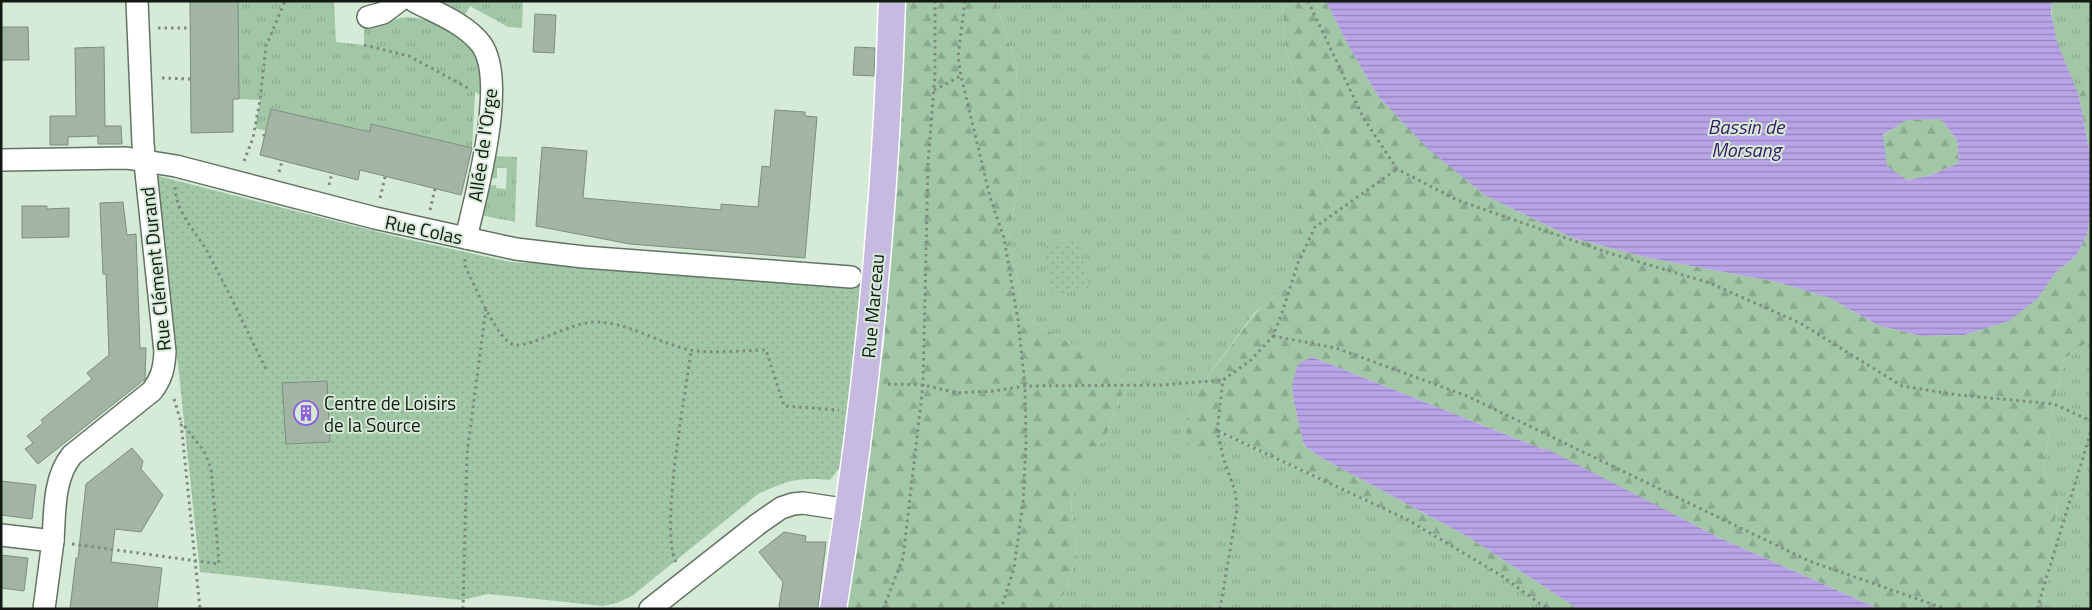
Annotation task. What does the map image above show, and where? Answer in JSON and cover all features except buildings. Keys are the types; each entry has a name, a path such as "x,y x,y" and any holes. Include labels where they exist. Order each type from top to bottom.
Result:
{"main road":[{"name":"Rue Marceau","path":"833,609 862,412 876,279 892,1"}],"street":[{"name":"Rue Clément Durand","path":"44,609 59,483 64,466 72,455 152,391 160,381 164,370 165,352 144,160 137,1"},
{"path":"368,17 383,13 399,1"},
{"name":"Allée de l'Orge","path":"414,1 470,32 481,45 488,58 492,74 485,153 466,238"},
{"name":"Rue Colas","path":"1,160 126,158 144,160 176,166 375,218 516,249 584,257 851,277"},
{"path":"650,609 781,508 803,503 849,510"},
{"path":"1,535 53,541"}],"path":[{"path":"238,183 255,128 266,46 285,1"},
{"path":"883,609 903,558 911,477 924,385 928,164 934,90 934,1"},
{"path":"965,1 958,56 961,76 990,197 1004,238 1018,320 1025,386 1026,443 1023,502 1014,568 1001,609"},
{"path":"1308,1 1364,119 1397,169 1457,200 1609,253 1710,282 1800,323 1902,386 1958,395 2054,404 2091,421"},
{"path":"137,28 191,28"},
{"path":"364,45 410,56 490,99"},
{"path":"934,90 961,76"},
{"path":"139,77 191,79"},
{"path":"264,134 264,139"},
{"path":"176,166 175,195 179,206 208,252 266,368"},
{"path":"865,383 924,385 958,393 1025,386 1162,385 1223,380 1251,360 1272,336 1282,314 1298,264 1315,228 1397,169"},
{"path":"430,209 435,189"},
{"path":"466,238 465,266 503,338 515,344 529,342 574,325 595,322 613,324 691,350 766,350 784,406 862,412"},
{"path":"463,609 467,454 486,307"},
{"path":"1272,336 1336,348 1467,396 1809,561 1946,609"},
{"path":"690,578 674,561 670,536 674,477 691,350"},
{"path":"1220,609 1237,510 1235,491 1224,460 1218,431 1223,380"},
{"path":"53,541 196,561 219,564 210,468 204,451 181,422 196,561 200,609"},
{"path":"1218,431 1408,520 1502,576 1547,609"},
{"path":"2037,609 2091,431"}],"green space":[{"path":"238,1 334,1 336,42 364,45 364,27 410,17 434,23 459,35 476,51 482,64 481,95 475,92 472,148 372,124 370,132 352,127 351,131 336,124 301,116 300,120 288,113 272,109 266,131 255,128 260,100 239,99 239,82 234,82 238,49 234,16 238,16"},
{"path":"431,1 523,1 522,28 508,27 470,6 462,20"},
{"path":"904,1 995,1 1016,64 1021,162 1009,237 1024,317 1075,346 1128,385 1118,401 1106,436 1078,473 1071,504 1077,557 1063,596 1055,609 843,609 884,344"},
{"path":"995,1 1282,1 1286,51 1302,100 1346,189 1299,242 1298,263 1292,284 1255,312 1195,394 1185,436 1197,463 1209,457 1217,431 1408,520 1502,576 1547,609 1055,609 1063,596 1077,557 1071,504 1078,473 1106,436 1118,401 1128,385 1075,346 1024,317 1009,237 1021,162 1016,64"},
{"path":"1282,1 1326,1 1348,45 1378,96 1428,148 1486,196 1573,238 1644,257 1777,282 1830,298 1877,325 1921,336 1964,335 2009,321 2056,272 2076,256 2087,235 2091,209 2091,334 2089,341 2064,359 2054,404 2043,471 2059,495 2042,609 1879,609 1722,539 1545,450 1312,357 1292,385 1294,403 1304,445 1320,457 1470,538 1578,609 1547,609 1502,576 1408,520 1218,431 1209,457 1197,463 1185,436 1195,394 1256,312 1292,283 1298,263 1300,185 1346,189 1302,100 1286,51"},
{"path":"2052,1 2091,1 2091,75 2079,96 2059,50 2053,26"},
{"path":"2091,75 2091,160 2079,96"},
{"path":"1907,119 1941,119 1957,140 1959,163 1931,175 1907,180 1886,166 1883,136"},
{"path":"490,156 517,157 515,222 480,215 487,185 496,185 496,188 506,189 507,168 497,168 497,178 488,179"},
{"path":"158,176 406,239 511,262 694,271 866,286 844,462 830,480 801,479 777,485 758,494 632,596 617,603 603,606 488,594 462,600 200,572"},
{"path":"1079,240 1088,288 1053,295 1043,247"},
{"path":"2091,334 2091,609 2042,609 2059,495 2043,471 2054,404 2064,359 2089,341"}],"water":[{"name":"Bassin de Morsang","path":"1326,1 2052,1 2051,13 2057,42 2079,96 2091,160 2091,209 2087,235 2076,256 2056,272 2037,299 2009,321 1964,335 1921,336 1877,325 1830,298 1777,282 1644,257 1573,238 1486,196 1427,148 1378,96 1348,45","holes":["1941,119 1957,140 1959,163 1931,175 1907,180 1887,166 1883,135 1907,120"]},
{"path":"1312,357 1545,450 1547,449 1722,539 1879,609 1578,609 1470,538 1320,457 1304,445 1294,403 1292,385 1298,364"}],"place":[{"name":"Centre de Loisirs de la Source","path":"306,413"}]}
